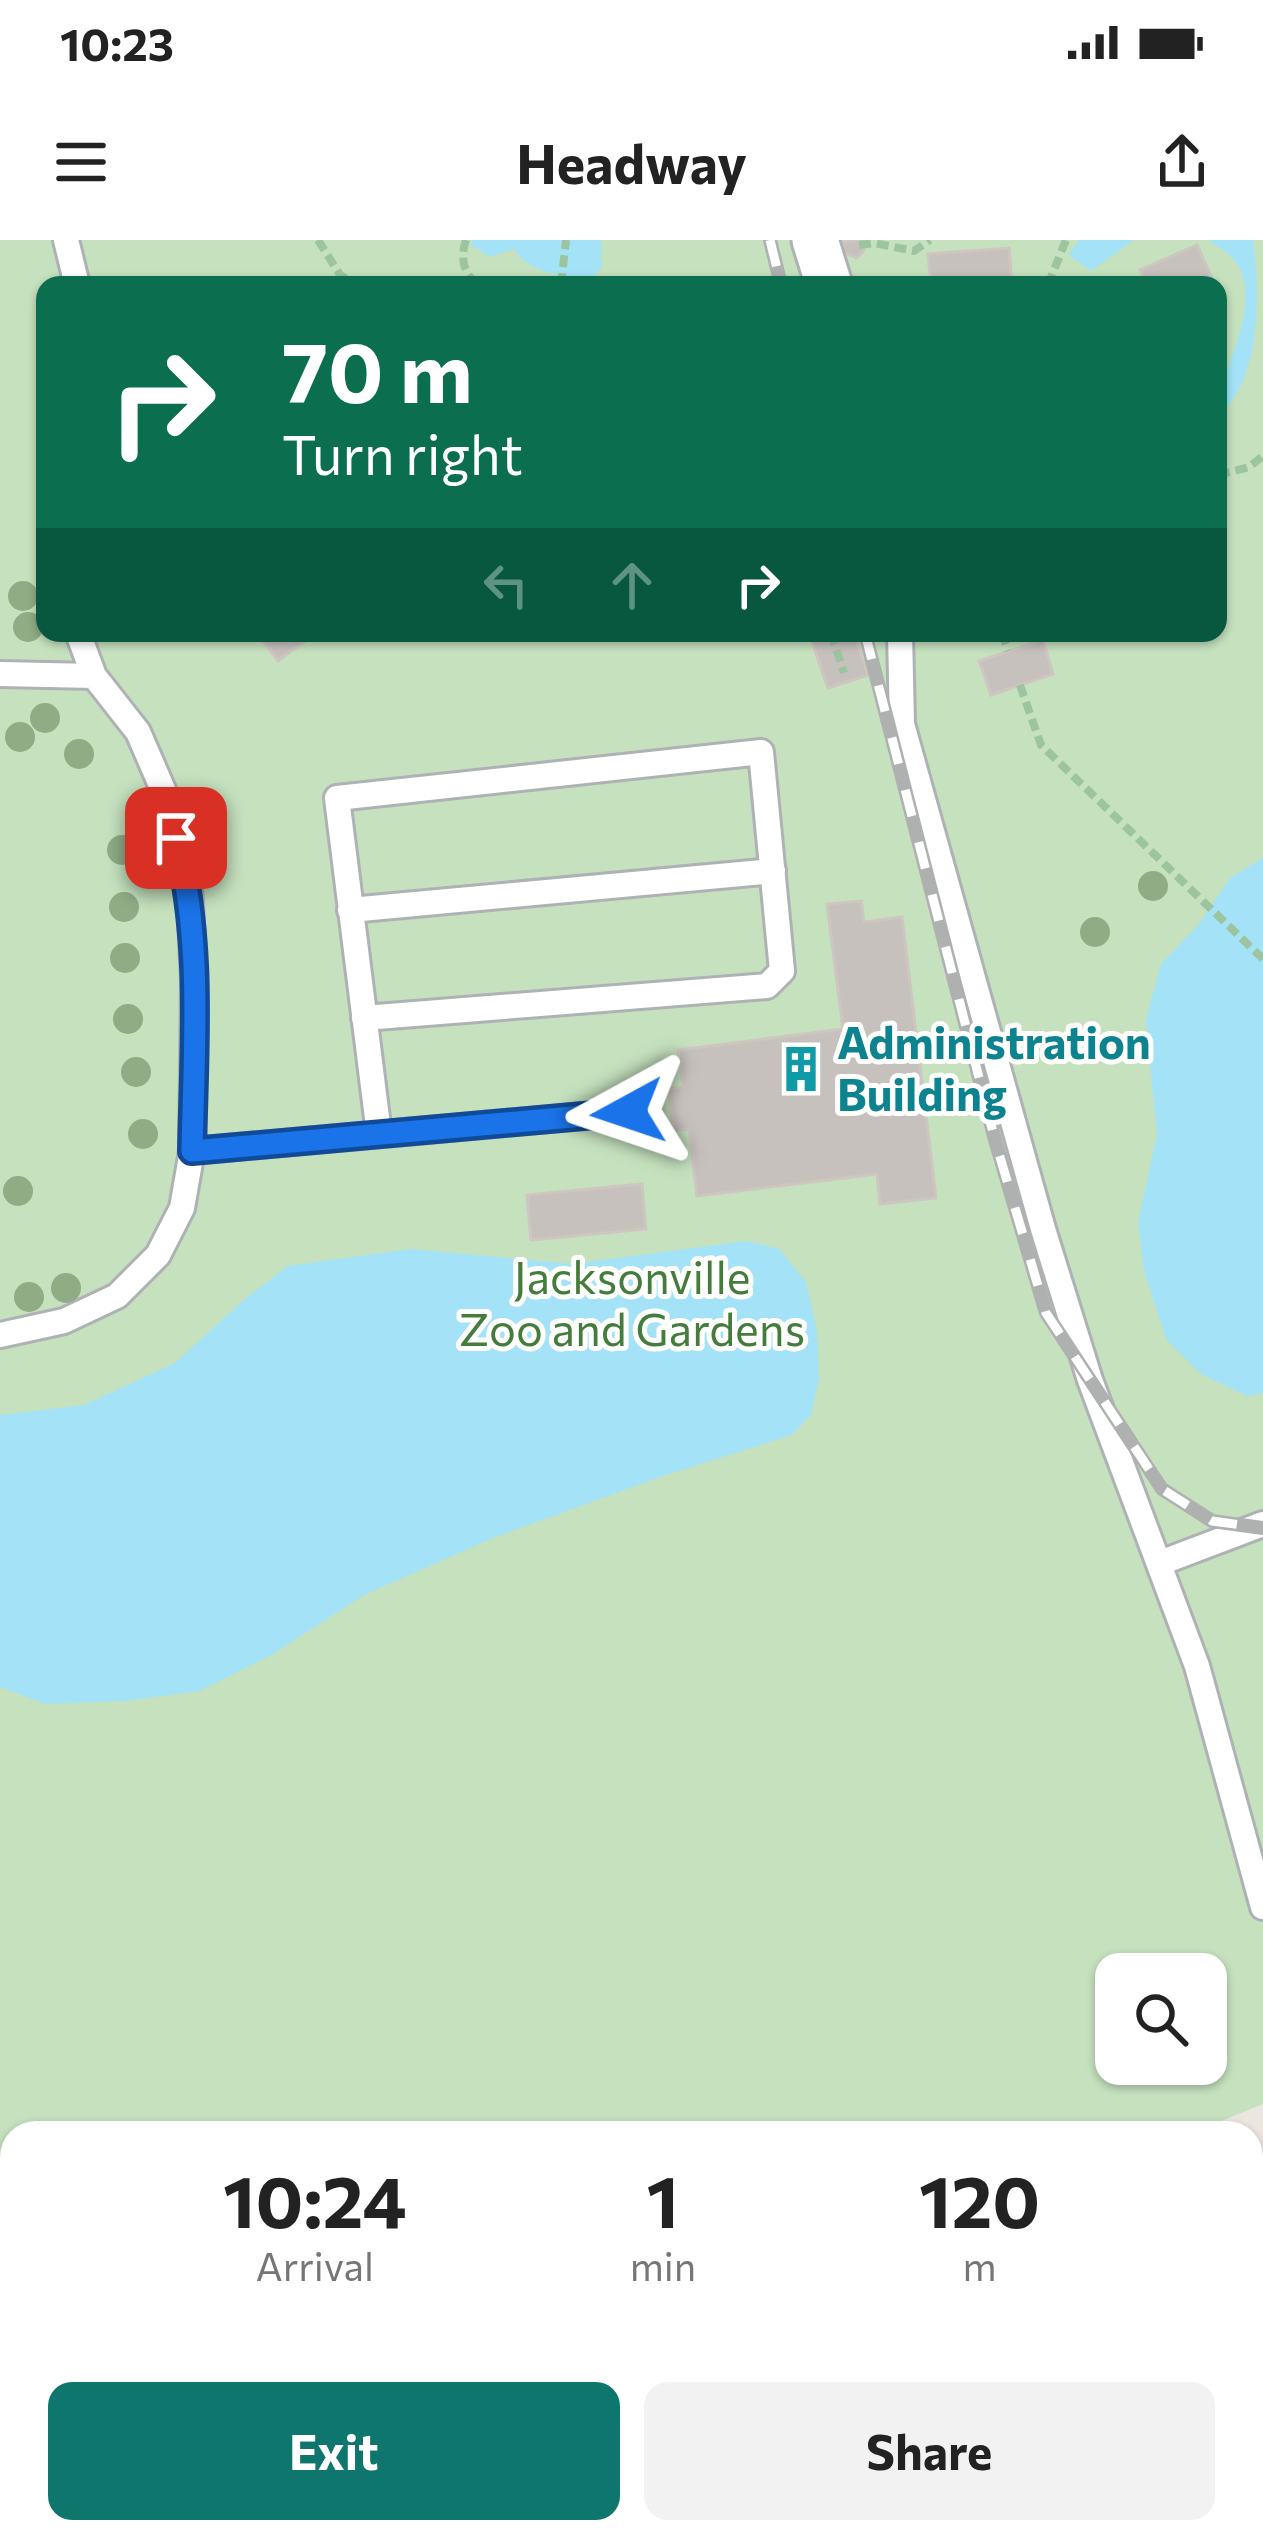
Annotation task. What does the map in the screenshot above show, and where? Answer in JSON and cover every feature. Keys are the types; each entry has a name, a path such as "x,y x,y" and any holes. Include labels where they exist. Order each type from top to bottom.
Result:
{"lane":[{"path":"66,240 74,276"},
{"path":"0,1335 64,1321 117,1297 158,1255 182,1208 192,1151 194,980 189,884 164,791 138,732 94,676 81,642"},
{"path":"900,642 902,724 1043,1229 1090,1380 1197,1666 1263,1907"},
{"path":"0,674 94,676"},
{"path":"364,1018 767,986 782,970 761,752 337,798 350,910 379,1134"},
{"path":"350,910 773,871"},
{"path":"192,1151 628,1112"},
{"path":"1160,1563 1263,1525"}],"path":[{"path":"318,240 343,276"},
{"path":"466,240 461,254 467,276"},
{"path":"562,276 566,240"},
{"path":"821,260 874,243 914,251 930,240"},
{"path":"1052,276 1066,240"},
{"path":"1227,473 1263,457"},
{"path":"834,642 844,673"},
{"path":"1006,642 1009,651"},
{"path":"1020,685 1041,745 1263,959"}],"green space":[{"name":"Jacksonville Zoo and Gardens","path":"0,240 1263,240 1263,2104 1221,2121 0,2121"}],"water":[{"path":"473,240 601,240 602,267 594,276 558,275 529,264 514,249 490,257 471,245"},
{"path":"1079,240 1134,240 1091,271 1069,255"},
{"path":"1209,240 1253,240 1257,309 1243,381 1227,405 1227,375 1245,301 1238,265"},
{"path":"1263,858 1263,1393 1247,1396 1201,1374 1166,1339 1144,1271 1138,1222 1157,1135 1146,1020 1161,964 1200,923 1230,878"},
{"path":"746,1241 779,1249 806,1282 817,1331 819,1379 811,1415 792,1435 493,1538 364,1595 273,1654 200,1691 125,1701 45,1704 0,1687 0,1415 84,1405 175,1363 288,1266 410,1249 573,1264"}],"building":[{"path":"861,240 864,250 857,258 845,253 843,242"},
{"path":"1197,245 1211,276 1143,276 1140,270"},
{"path":"1009,248 1011,276 930,276 928,254"},
{"path":"264,642 304,642 278,661"},
{"path":"812,642 857,642 868,675 828,688"},
{"path":"1044,642 1053,674 991,695 979,661"},
{"name":"Administration Building","path":"861,901 864,922 902,917 936,1198 880,1204 877,1174 697,1196 689,1129 674,1131 668,1089 683,1087 678,1050 843,1029 827,904"},
{"path":"642,1184 646,1229 531,1240 527,1195"}],"railway":[{"path":"770,240 779,276"},
{"path":"867,642 995,1140 1046,1313 1162,1489 1212,1521 1263,1528"}],"place":[{"name":"Administration Building","path":"801,1069"}],"route":[{"path":"176,838 189,884 194,980 192,1151 628,1112"}]}
